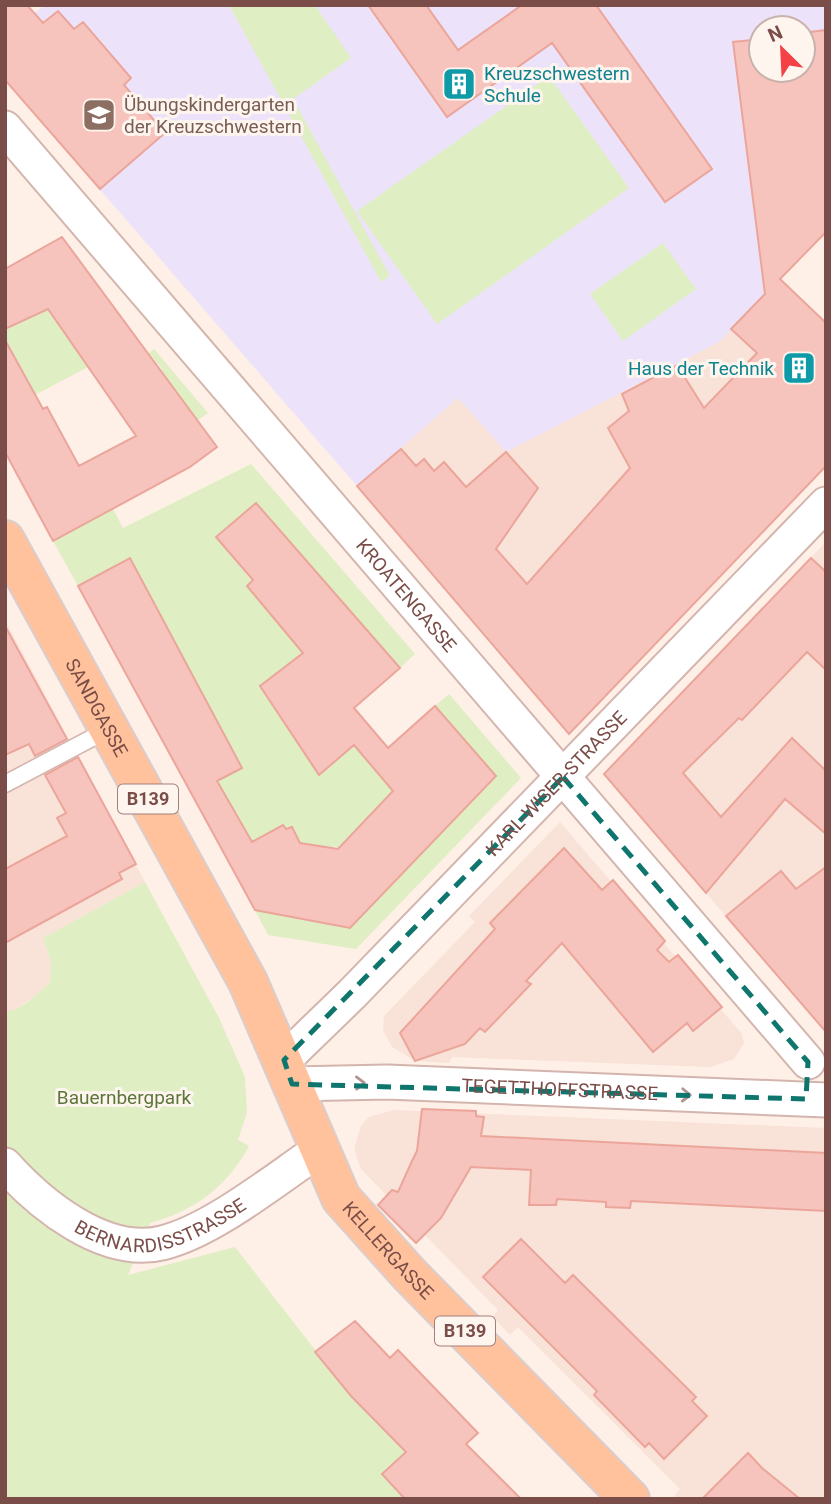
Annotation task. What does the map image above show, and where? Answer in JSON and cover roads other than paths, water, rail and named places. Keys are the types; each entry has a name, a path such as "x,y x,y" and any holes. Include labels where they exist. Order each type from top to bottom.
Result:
{"main road":[{"name":"SANDGASSE","path":"6,544 231,950 288,1072"},
{"name":"KELLERGASSE","path":"288,1072 319,1150 352,1214 630,1499"}],"street":[{"name":"KROATENGASSE","path":"5,128 563,776 817,1054"},
{"name":"KARL-WISER-STRASSE","path":"288,1072 352,994 826,504"},
{"path":"816,1100 817,1054"},
{"name":"TEGETTHOFFSTRASSE","path":"288,1072 387,1082 816,1100"},
{"name":"BERNARDISSTRASSE","path":"5,1165 48,1206 74,1225 130,1243 161,1243 198,1228 319,1150"}],"lane":[{"path":"5,784 109,729"}],"place":[{"name":"Kreuzschwestern Schule","path":"459,84"},
{"name":"Übungskindergarten der Kreuzschwestern","path":"99,115"},
{"name":"Haus der Technik","path":"799,368"}],"park label":[{"name":"Bauernbergpark","path":"124,1097"}]}
